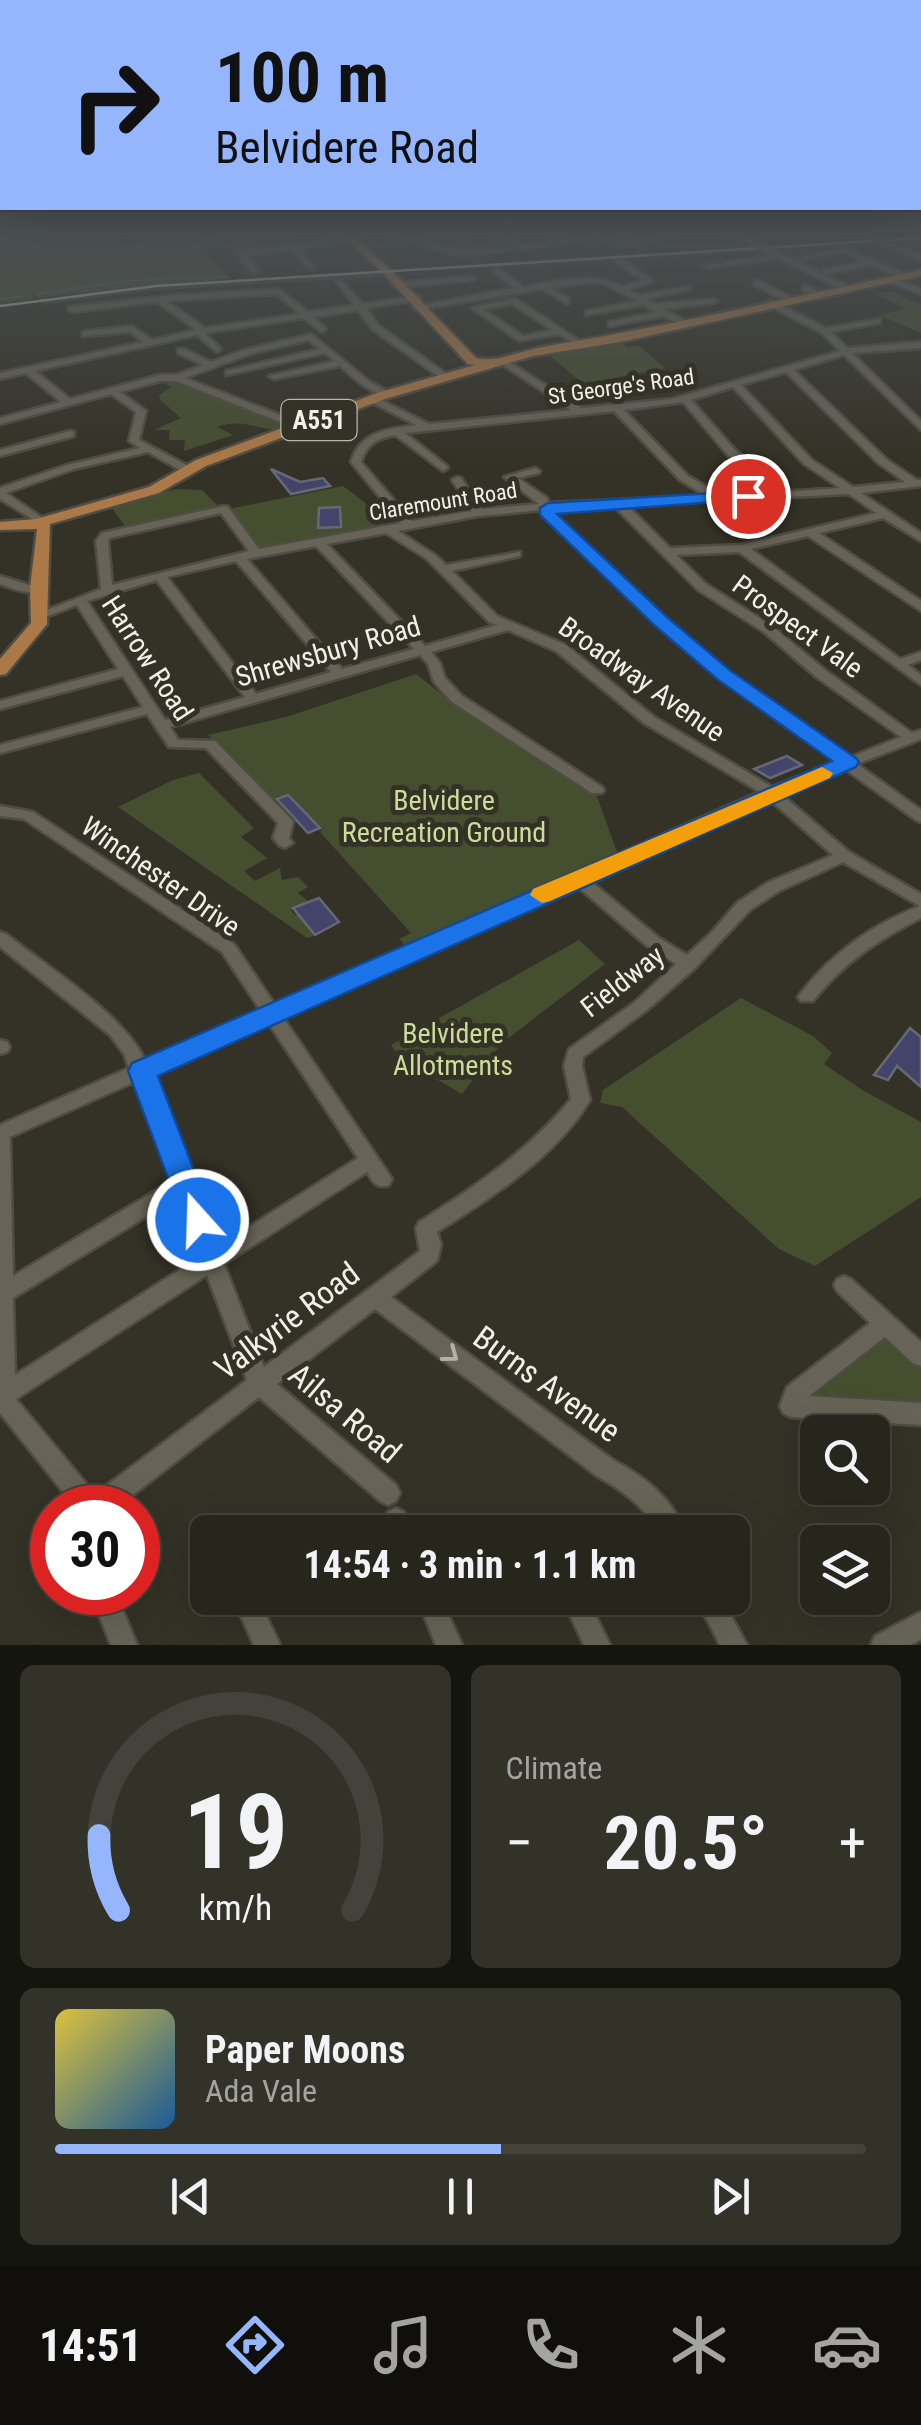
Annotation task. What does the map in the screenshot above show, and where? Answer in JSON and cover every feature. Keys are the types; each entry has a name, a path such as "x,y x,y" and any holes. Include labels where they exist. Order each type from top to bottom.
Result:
{"main road":[{"path":"423,307 488,360 582,345 755,307"},
{"name":"A551","path":"44,523 154,490 188,470 372,399 488,360"},
{"path":"0,526 44,523 39,624 0,670"}],"street":[{"path":"72,309 92,307"},
{"path":"170,307 218,349"},
{"path":"298,307 322,328"},
{"path":"0,376 149,342 355,307"},
{"path":"361,307 375,326 448,376"},
{"path":"484,307 476,308 522,339 560,332"},
{"path":"520,307 582,345"},
{"path":"589,313 621,307"},
{"path":"654,307 683,323"},
{"path":"779,307 825,330 921,427"},
{"path":"612,324 665,313"},
{"path":"825,330 877,321"},
{"path":"253,323 266,335"},
{"path":"86,334 132,328 149,342"},
{"path":"0,421 176,378 209,365 311,338 367,384 388,394"},
{"name":"St George's Road","path":"396,431 686,400 845,352 921,345"},
{"path":"907,346 921,358"},
{"path":"229,374 326,350"},
{"path":"181,351 209,365"},
{"path":"488,360 581,412"},
{"path":"274,376 341,363"},
{"path":"27,369 69,402"},
{"path":"790,370 882,461 918,483"},
{"path":"176,378 302,428"},
{"path":"737,386 808,462 884,514 914,528 921,538"},
{"path":"112,391 141,411 132,436 146,450 188,470"},
{"path":"372,399 427,428"},
{"path":"686,400 749,471 780,494"},
{"path":"617,408 684,478 716,497"},
{"path":"408,524 356,462 360,448 396,431 443,468"},
{"path":"0,454 70,434"},
{"path":"0,493 71,467 146,450"},
{"path":"535,471 508,477 529,488 548,508 548,515 660,621 724,675 921,817"},
{"path":"457,480 478,512"},
{"name":"Claremount Road","path":"40,616 107,592 240,558 478,512 850,491 918,483"},
{"path":"0,493 44,523"},
{"name":"Prospect Vale","path":"619,504 702,587 750,616 842,690 917,736"},
{"path":"107,592 103,537 224,509 257,554"},
{"path":"665,552 742,548 884,514"},
{"name":"Broadway Avenue","path":"386,529 444,568 478,606 508,626 561,648 648,720 771,794 844,856 921,901"},
{"path":"812,533 921,607"},
{"path":"318,541 434,662 439,679 457,698 597,790"},
{"path":"742,548 921,680"},
{"path":"444,568 516,554"},
{"path":"240,558 339,674"},
{"path":"161,578 252,698"},
{"path":"0,580 28,589 38,588"},
{"name":"Harrow Road","path":"80,600 174,744 210,744 286,822 281,838 285,844"},
{"name":"Shrewsbury Road","path":"161,725 508,626"},
{"path":"898,664 921,656"},
{"path":"0,705 124,671"},
{"path":"0,749 149,708"},
{"path":"2,1394 5,1292 0,1133 771,794 917,736"},
{"name":"Winchester Drive","path":"0,811 28,815 228,948 269,1015 376,1169 212,1259"},
{"name":"Fieldway","path":"490,1186 568,1118 582,1100 573,1066 575,1054 642,1006 744,906 773,888 844,856"},
{"path":"578,879 652,942 689,964"},
{"path":"806,996 852,946 921,911"},
{"path":"0,938 116,1030 142,1071 259,1383"},
{"path":"5,1292 185,1183"},
{"name":"Valkyrie Road","path":"2,1394 87,1503 101,1504 430,1255 426,1228 490,1186"},
{"path":"2,1394 212,1259"},
{"path":"844,1284 921,1356"},
{"name":"Burns Avenue","path":"373,1296 591,1458 642,1488 663,1515"},
{"path":"886,1323 795,1394 791,1406 921,1414"},
{"name":"Ailsa Road","path":"259,1383 388,1493"},
{"path":"112,1615 124,1645"},
{"path":"253,1615 267,1645"},
{"path":"437,1615 450,1645"},
{"path":"582,1615 597,1645"},
{"path":"717,1615 734,1645"},
{"path":"884,1645 921,1626"}],"green space":[{"path":"901,307 921,307 921,333 879,315 905,309"},
{"path":"620,342 628,347 638,345 665,368 612,379 608,390 594,393 550,356"},
{"path":"178,380 289,426 270,429 228,424 217,427 233,435 184,451 185,440 169,440 170,430 154,430 181,418 159,395 171,387 166,384"},
{"path":"343,486 376,511 376,527 260,548 229,509"},
{"path":"176,489 202,490 218,506 126,527 111,507"},
{"name":"Belvidere Recreation Ground","path":"416,674 449,700 595,791 617,852 405,945 399,939 411,933 320,832 322,829 288,795 272,801 208,735 286,717"},
{"path":"199,773 254,828 241,837 267,858 244,871 255,881 280,868 282,880 298,877 308,887 298,893 309,902 291,910 295,915 301,913 315,935 307,938 118,807 173,780"},
{"name":"Belvidere Allotments","path":"579,940 605,964 502,1043 462,1094 424,1072 413,1077 391,1045"},
{"path":"741,998 813,1036 832,1053 824,1064 921,1122 921,1197 815,1266 779,1249 622,1107 600,1103 603,1090"},
{"path":"889,1336 921,1365 921,1407 818,1400 814,1392"}],"building":[{"path":"271,469 300,482 323,478 330,486 291,494"},
{"path":"340,507 341,527 318,528 319,508"},
{"path":"787,756 802,765 770,778 754,769"},
{"path":"288,795 320,828 308,833 277,799"},
{"path":"319,898 339,922 315,935 293,908"},
{"path":"910,1028 921,1037 921,1087 897,1066 888,1080 874,1075"}],"slow traffic":[{"path":"542,895 822,773"}],"route":[{"path":"198,1220 142,1071 848,762 724,675 660,621 548,515 548,508 748,496"}]}
